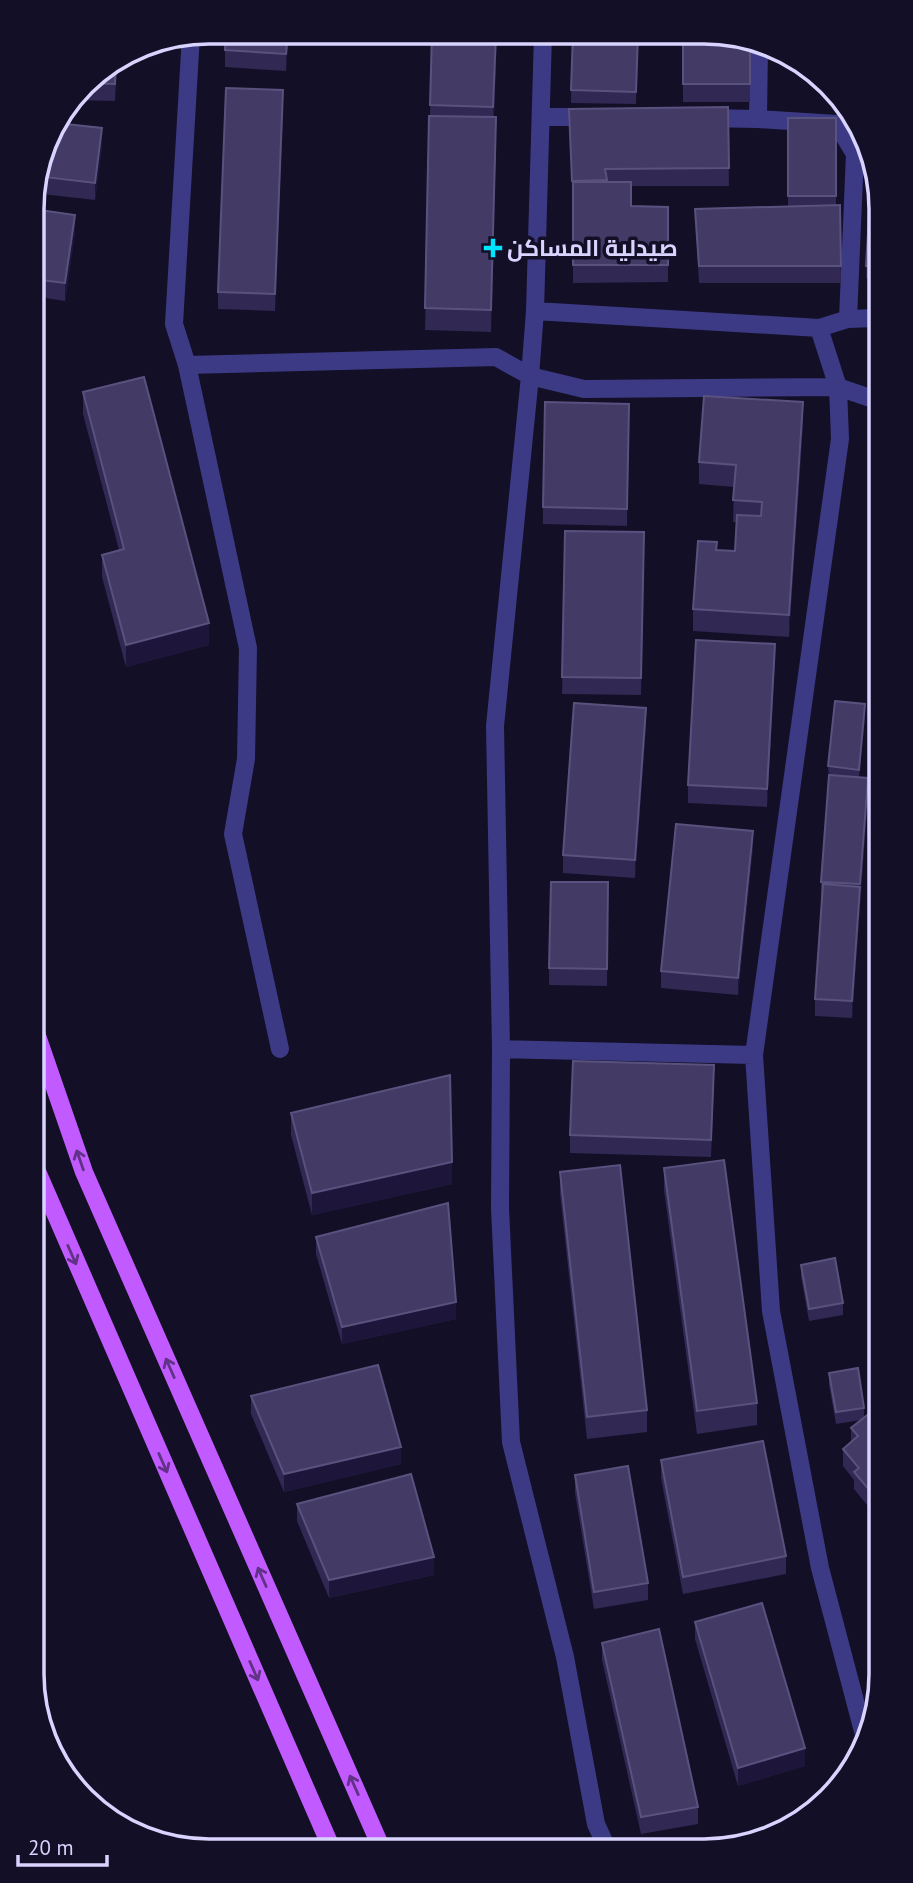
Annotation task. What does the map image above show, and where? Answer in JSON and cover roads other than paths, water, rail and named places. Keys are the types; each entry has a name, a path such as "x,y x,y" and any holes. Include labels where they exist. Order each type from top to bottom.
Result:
{"main road":[{"path":"44,1056 84,1172 377,1839"},
{"path":"44,1187 328,1839"}],"street":[{"path":"543,44 535,311 495,726 501,1049 500,1208 511,1442 565,1657 597,1824 603,1839"},
{"path":"190,45 174,324 187,365 248,648 247,759 233,834 280,1048"},
{"path":"758,119 760,54"},
{"path":"541,117 609,118"},
{"path":"690,118 837,124 855,154 848,319"},
{"path":"535,311 820,328 848,319 869,318"},
{"path":"820,328 838,387 840,439 754,1055 771,1311 820,1568 861,1725"},
{"path":"187,365 496,357 530,376 584,389 838,387 869,398"},
{"path":"501,1049 754,1055"}],"place":[{"name":"صيدلية المساكن","path":"493,248"}]}
